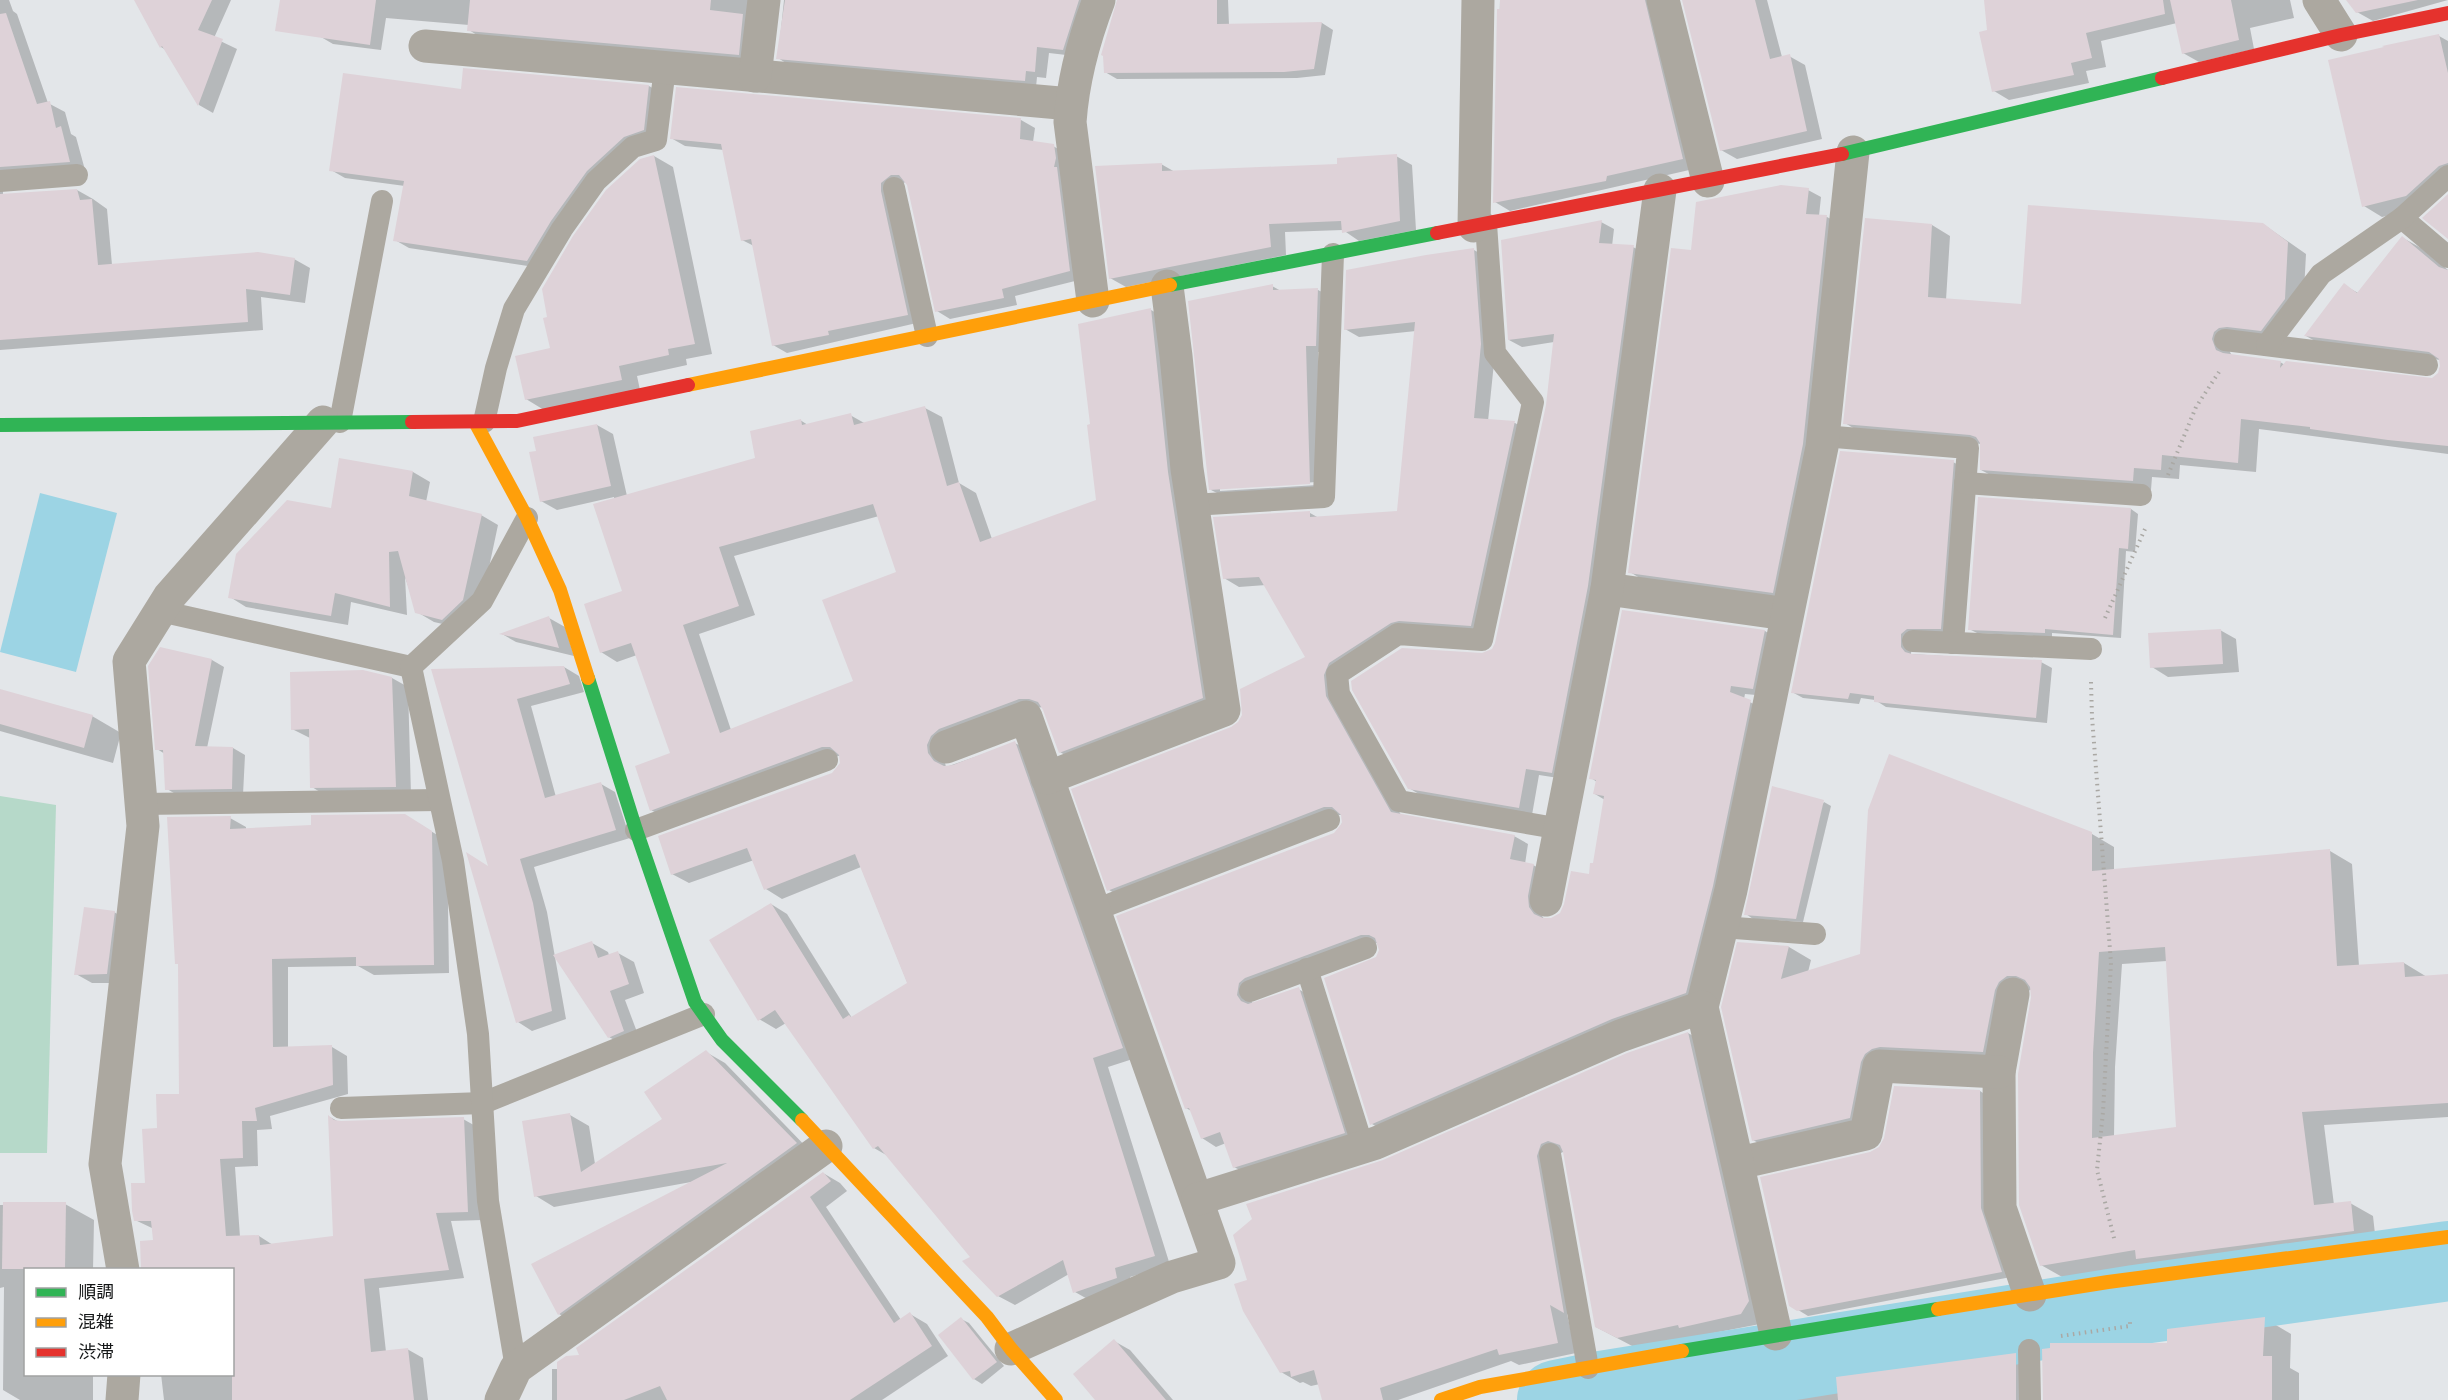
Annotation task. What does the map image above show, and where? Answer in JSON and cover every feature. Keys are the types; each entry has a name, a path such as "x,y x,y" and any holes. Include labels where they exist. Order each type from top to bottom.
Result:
{"street":[{"path":"755,76 764,0"},
{"path":"1093,301 1070,122 1071,104 1085,36 1099,0"},
{"path":"1478,0 1480,225"},
{"path":"1663,0 1708,181"},
{"path":"2319,0 2341,35"},
{"path":"0,425 517,421 1167,286 1853,152 2341,35 2448,13"},
{"path":"425,46 1071,104"},
{"path":"1776,1334 1702,1006 1722,927 1823,436 1853,152"},
{"path":"1546,900 1607,589 1660,190"},
{"path":"1047,778 1224,710 1192,505 1167,286"},
{"path":"123,1268 105,1164 142,826 129,662 176,588 331,422"},
{"path":"479,422 560,590 636,830 695,1002 722,1040 826,1146 987,1317 1011,1349 1056,1400"},
{"path":"1607,589 1787,614"},
{"path":"946,747 1026,717 1219,1263 1172,1277 1011,1349"},
{"path":"2013,994 1998,1072 2000,1208 2030,1294"},
{"path":"1198,1199 1363,1147 1620,1036 1702,1006"},
{"path":"1739,1163 1866,1134 1879,1066 1998,1072"},
{"path":"501,1400 516,1368 826,1146"},
{"path":"1442,1400 1480,1387 1776,1334 2124,1279 2448,1237"},
{"path":"122,1400 124,1376"}],"lane":[{"path":"479,422 514,309 562,229 596,181 633,147 656,140 665,68"},
{"path":"0,181 77,175"},
{"path":"2267,345 2321,274 2402,218 2448,176"},
{"path":"894,188 927,336"},
{"path":"331,422 382,201"},
{"path":"2402,218 2448,256"},
{"path":"1480,225 1495,353 1533,402 1482,640 1398,634 1337,674 1339,694 1399,801 1561,829"},
{"path":"1192,505 1324,497 1333,254"},
{"path":"2232,340 2427,365"},
{"path":"1823,436 1968,448 1953,643"},
{"path":"1965,483 2141,495"},
{"path":"411,667 482,601 527,518"},
{"path":"160,610 411,667"},
{"path":"1913,641 2091,649"},
{"path":"411,667 453,861 478,1034 488,1201 516,1368"},
{"path":"636,830 826,760"},
{"path":"141,804 439,800"},
{"path":"1095,910 1329,820"},
{"path":"1722,927 1815,934"},
{"path":"1250,991 1366,948"},
{"path":"1307,969 1363,1147"},
{"path":"341,1108 483,1103 704,1014"},
{"path":"1550,1154 1588,1368"},
{"path":"2029,1350 2030,1400"}],"path":[{"path":"2167,477 2196,407 2232,340"},
{"path":"2124,1279 2097,1170 2103,1112 2111,963 2092,717 2091,649 2149,519"},
{"path":"2029,1350 2038,1340 2130,1326"}],"green space":[{"path":"0,796 56,805 47,1153 0,1153"}],"water":[{"path":"40,493 117,513 76,672 0,652"}],"building":[{"path":"134,0 212,0 198,30 223,39 198,106 162,46 160,48"},
{"path":"280,0 376,0 370,45 275,31"},
{"path":"470,0 711,0 710,10 743,14 739,55 467,31"},
{"path":"785,0 1079,0 1063,50 1037,47 1035,72 1026,71 1025,81 776,59"},
{"path":"1117,0 1217,0 1217,24 1322,22 1314,69 1284,72 1104,73 1103,56 1101,55"},
{"path":"1500,0 1645,0 1683,159 1607,176 1606,181 1493,203 1497,9 1500,9"},
{"path":"1682,0 1755,0 1770,59 1790,54 1807,131 1720,151"},
{"path":"1984,0 2163,0 2165,14 2086,33 2092,58 2071,63 2074,75 1992,92 1979,32 1987,30"},
{"path":"2170,0 2231,0 2239,40 2182,54"},
{"path":"2346,0 2418,0 2356,13"},
{"path":"6,13 37,104 50,101 56,128 61,126 70,162 0,167 0,14"},
{"path":"2439,34 2448,73 2448,163 2439,166 2406,196 2362,207 2328,60"},
{"path":"463,68 649,85 644,130 624,137 587,171 551,221 527,261 393,241 404,181 329,171 343,73 461,89"},
{"path":"676,87 1021,118 1020,139 1054,144 1056,158 1054,167 1057,167 1070,271 1002,289 1004,298 935,312 907,185 899,175 891,175 881,183 881,191 908,315 828,331 829,335 772,346 751,239 741,241 721,144 670,139"},
{"path":"1397,154 1400,221 1342,233 1341,221 1269,224 1271,247 1109,279 1095,166 1162,163 1162,171 1337,164 1337,158"},
{"path":"654,155 695,344 668,349 669,355 619,366 622,380 525,400 515,356 550,348 543,318 547,317 542,289 573,236 606,190 640,159"},
{"path":"1781,185 1809,188 1806,214 1827,215 1803,444 1773,593 1628,573 1671,248 1691,250 1696,202"},
{"path":"77,189 80,200 92,199 98,265 258,252 295,258 290,295 246,289 248,322 0,340 0,194"},
{"path":"2448,194 2448,239 2422,218"},
{"path":"2028,205 2263,223 2288,242 2285,299 2261,331 2219,328 2214,332 2212,339 2216,350 2281,361 2280,368 2286,361 2432,378 2438,373 2440,366 2439,359 2429,352 2304,336 2344,283 2357,293 2402,236 2439,267 2448,270 2448,446 2388,440 2310,429 2310,427 2241,419 2238,463 2162,455 2161,470 2134,468 2133,481 1980,470 1980,443 1976,437 1843,424 1865,218 1932,224 1928,297 2021,304"},
{"path":"1602,220 1599,243 1634,245 1588,586 1552,773 1526,769 1519,808 1408,789 1352,690 1351,681 1402,648 1482,653 1492,649 1495,643 1546,405 1554,334 1508,340 1501,240"},
{"path":"1474,248 1481,344 1474,418 1515,421 1471,626 1399,621 1391,623 1329,663 1324,675 1326,696 1391,812 1515,835 1510,859 1534,864 1528,896 1529,907 1534,914 1543,918 1551,918 1560,913 1564,904 1571,871 1589,874 1590,863 1593,863 1604,796 1593,794 1596,780 1589,779 1622,610 1765,630 1753,689 1731,686 1730,692 1751,700 1713,886 1686,993 1612,1019 1370,1125 1324,978 1376,957 1379,950 1375,938 1361,935 1245,978 1239,983 1237,995 1241,1001 1248,1004 1299,987 1345,1133 1233,1168 1220,1132 1201,1139 1189,1108 1185,1109 1116,916 1334,833 1342,823 1341,815 1332,807 1324,807 1107,891 1071,789 1231,727 1242,715 1240,689 1305,657 1259,577 1223,579 1213,517 1310,511 1310,517 1397,511 1415,322 1344,330 1346,270"},
{"path":"1273,284 1273,290 1318,288 1316,346 1306,346 1310,484 1209,490 1188,301"},
{"path":"1151,308 1168,472 1203,698 1059,753 1043,710 1038,702 1029,699 1019,699 939,729 931,736 927,745 928,753 934,761 944,766 953,765 1015,741 1123,1048 1093,1058 1155,1256 1115,1268 1117,1278 1073,1293 1063,1260 997,1297 962,1261 970,1257 878,1146 873,1149 775,1010 758,1021 709,940 771,903 843,1019 849,1015 851,1017 907,983 855,854 764,890 747,848 671,875 658,836 832,773 840,763 839,755 830,747 822,747 650,811 635,766 670,753 631,643 600,653 584,604 622,591 593,504 755,458 750,431 801,419 802,425 851,413 854,425 925,406 947,486 959,482 980,542 1096,500 1078,324","holes":["873,504 896,572 822,600 853,681 720,733 683,625 739,606 719,547"]},
{"path":"597,424 611,486 540,502 529,452 536,451 533,437"},
{"path":"1840,451 1954,460 1941,629 1907,629 1901,634 1901,647 1905,652 1912,654 2042,660 2036,718 1874,702 1874,696 1850,693 1848,699 1791,693"},
{"path":"339,458 413,471 409,496 482,514 463,600 442,620 415,613 398,551 389,552 390,607 335,593 331,616 228,598 236,554 287,500 331,508"},
{"path":"1978,497 2131,508 2128,549 2119,548 2113,635 2045,629 2045,633 1968,630"},
{"path":"549,616 559,648 499,634"},
{"path":"2221,629 2223,664 2150,668 2148,633"},
{"path":"160,647 212,659 195,746 233,747 232,789 165,790 163,750 155,750 148,666"},
{"path":"564,666 570,684 517,699 545,798 601,782 616,830 520,859 533,903 552,1011 516,1023 466,852 488,866 431,669"},
{"path":"363,670 392,677 396,787 310,788 309,729 291,730 290,672"},
{"path":"0,689 93,715 84,748 0,724"},
{"path":"1889,754 2092,832 2092,871 2330,849 2337,966 2404,962 2405,977 2448,974 2448,1103 2302,1112 2314,1205 2351,1201 2354,1231 2136,1259 2135,1250 2040,1266 2019,1205 2018,1074 2031,997 2030,987 2025,980 2016,976 2007,976 1999,982 1995,990 1983,1052 1880,1047 1872,1049 1865,1054 1861,1062 1850,1118 1752,1141 1721,1007 1737,942 1789,946 1781,979 1860,954 1868,810","holes":["2165,947 2176,1127 2092,1138 2093,1053 2099,952"]},
{"path":"1772,786 1824,800 1796,919 1744,915"},
{"path":"405,814 432,831 434,965 356,966 356,957 272,959 273,1047 332,1045 333,1085 255,1108 257,1121 242,1121 243,1158 220,1159 226,1236 259,1235 260,1245 333,1236 328,1115 334,1120 341,1121 464,1117 468,1212 436,1213 449,1270 364,1279 371,1352 408,1348 414,1400 232,1400 234,1268 141,1268 140,1241 153,1240 151,1221 134,1221 132,1211 131,1183 145,1183 142,1129 157,1128 156,1094 179,1094 178,964 175,964 167,817 231,816 230,829 311,825 311,815"},
{"path":"84,907 115,911 107,974 74,975"},
{"path":"592,941 598,958 618,951 629,984 610,991 624,1031 608,1038 553,955"},
{"path":"1688,1032 1749,1301 1741,1314 1679,1328 1678,1325 1617,1338 1595,1327 1563,1152 1560,1145 1548,1141 1541,1144 1537,1156 1564,1313 1550,1305 1558,1343 1499,1355 1497,1349 1380,1388 1383,1400 1322,1400 1314,1370 1291,1377 1290,1371 1280,1373 1243,1311 1234,1284 1247,1280 1233,1235 1252,1219 1246,1204 1383,1160 1627,1053"},
{"path":"706,1050 797,1143 558,1315 531,1264 727,1163 534,1197 522,1121 570,1113 581,1172 662,1119 644,1092"},
{"path":"1894,1086 1980,1090 1981,1208 2002,1272 1797,1311 1789,1306 1760,1177 1870,1152 1879,1147 1884,1138"},
{"path":"823,1172 831,1181 810,1197 894,1323 910,1312 932,1346 850,1400 667,1400 660,1386 624,1400 557,1400 557,1362 566,1356 579,1355 576,1348"},
{"path":"3,1202 66,1202 65,1268 2,1269"},
{"path":"961,1317 997,1362 973,1380 938,1335"},
{"path":"2265,1317 2263,1356 2272,1356 2272,1400 2043,1400 2042,1349 2050,1348 2050,1343 2167,1343 2167,1329"},
{"path":"1114,1339 1166,1400 1095,1400 1073,1374"},
{"path":"2016,1353 2016,1400 1838,1400 1836,1377"}],"waterway":[{"path":"1557,1400 2135,1305 2448,1261"}],"traffic: fast":[{"path":"1842,154 2162,78"},
{"path":"1170,285 1437,233"},
{"path":"0,425 412,422"},
{"path":"588,678 636,830 695,1002 722,1040 802,1120"},
{"path":"1682,1351 1938,1309"}],"traffic: slow":[{"path":"688,385 1170,285"},
{"path":"475,422 527,518 560,590 588,678"},
{"path":"802,1120 987,1317 1011,1349 1056,1400"},
{"path":"1938,1309 2108,1282 2448,1237"},
{"path":"1441,1400 1480,1387 1682,1351"}],"traffic: jam":[{"path":"2162,78 2341,35 2448,13"},
{"path":"1437,233 1842,154"},
{"path":"412,422 517,421 688,385"}]}
